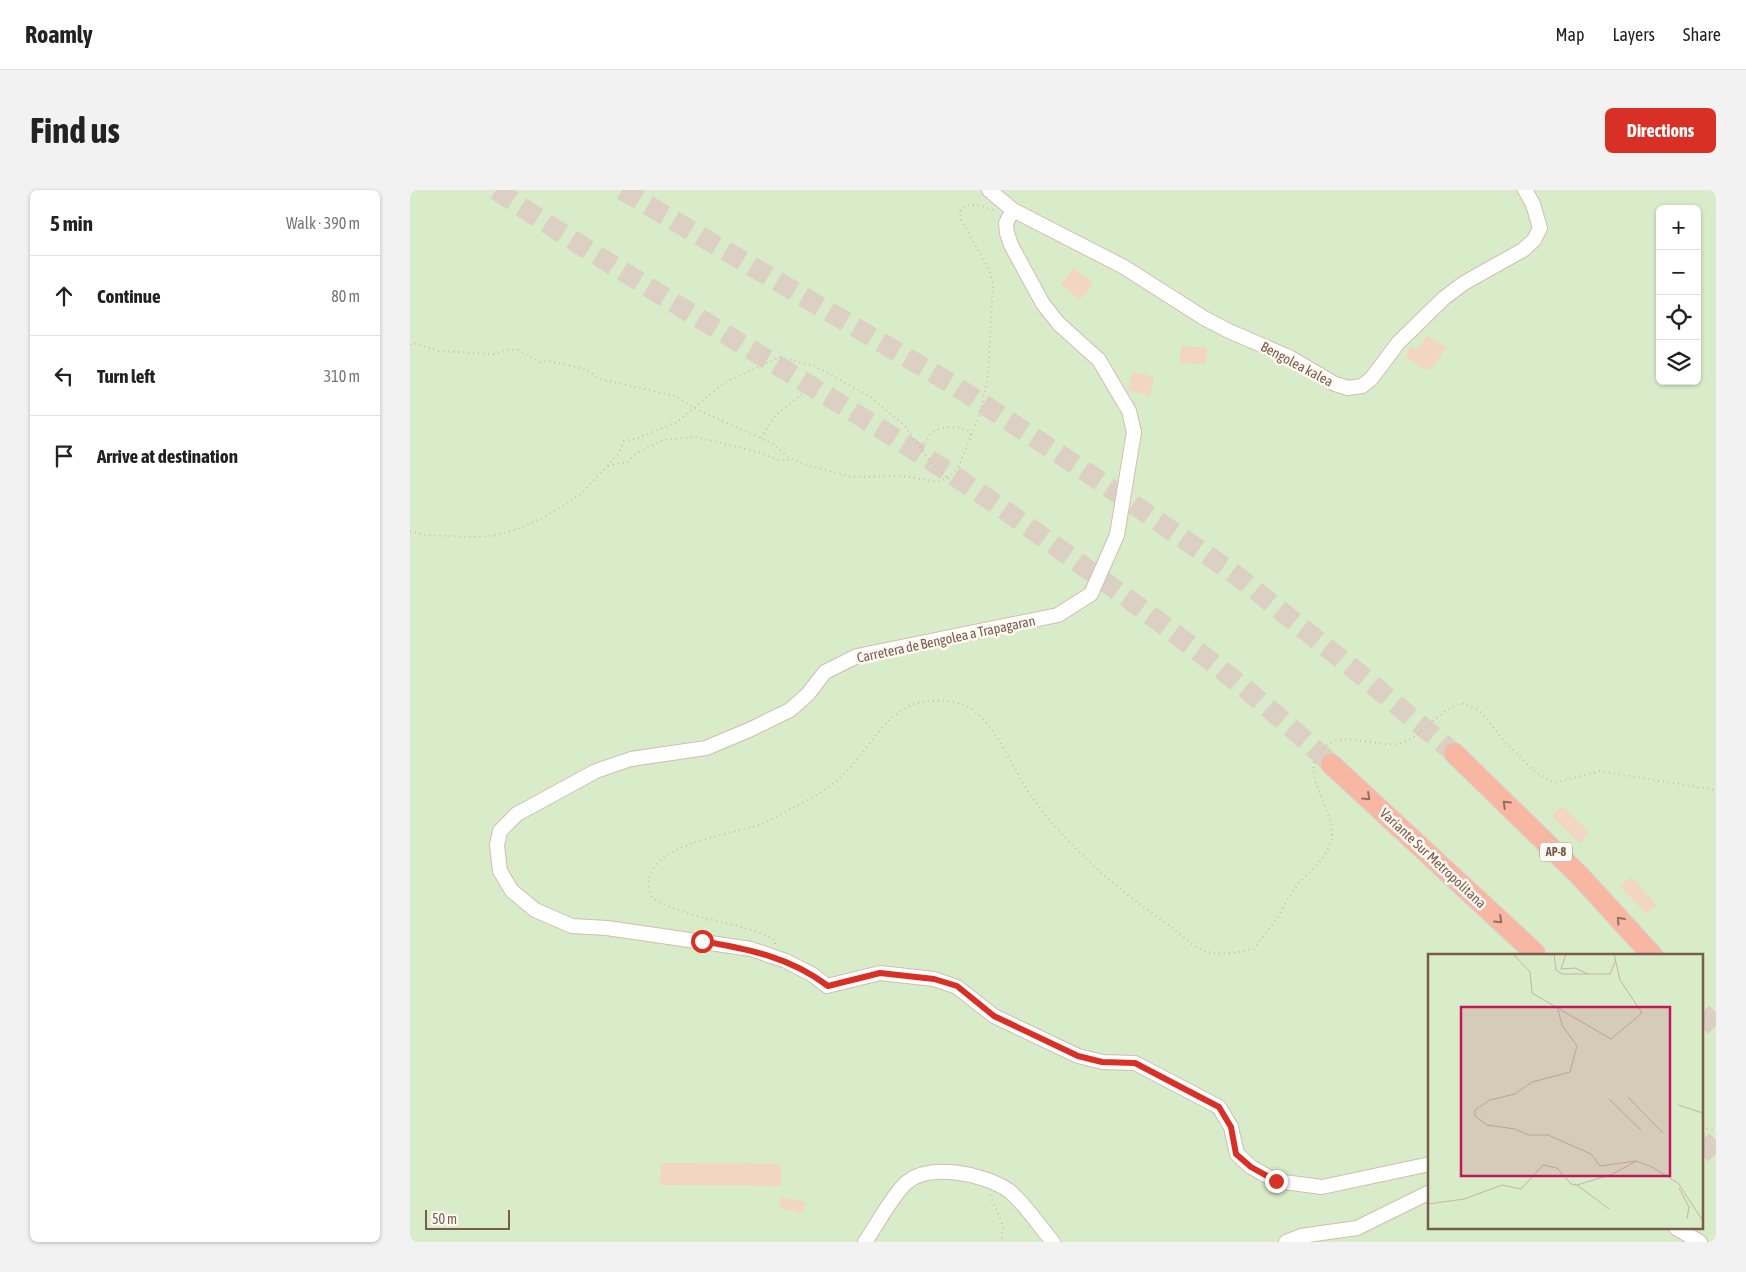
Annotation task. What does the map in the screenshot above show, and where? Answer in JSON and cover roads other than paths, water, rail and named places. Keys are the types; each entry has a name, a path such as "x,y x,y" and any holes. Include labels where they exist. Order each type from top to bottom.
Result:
{"highway":[{"name":"AP-8","path":"1454,753 1580,876 1651,954"},
{"name":"Variante Sur Metropolitana","path":"1331,764 1535,953"}],"street":[{"path":"989,190 1014,210"},
{"name":"Bengolea kalea","path":"1014,210 1124,268 1229,331 1290,357 1335,384 1348,388 1362,386 1371,378 1398,343 1444,298 1464,283 1523,250 1534,240 1540,228 1533,204 1525,190"},
{"name":"Carretera de Bengolea a Trapagaran","path":"1014,210 1006,223 1007,233 1011,245 1038,296 1059,324 1099,360 1129,411 1134,432 1117,535 1090,594 1058,615 857,656 825,672 808,694 790,710 706,748 632,759 596,771 517,814 500,831 497,845 500,872 512,891 535,910 572,926 607,928 752,949 773,956 813,975 828,986 880,973 934,979 957,986 994,1016 1078,1056 1102,1062 1135,1063 1219,1107 1231,1127 1236,1154 1251,1167 1276,1181 1322,1187 1428,1164"},
{"path":"866,1242 905,1184 923,1174 942,1170 988,1180 1009,1191 1053,1242"},
{"path":"1286,1242 1301,1236 1357,1228 1428,1193"},
{"path":"1679,1230 1700,1242"}],"tunnel":[{"path":"496,190 602,259 872,423 992,501 1190,645 1248,691 1331,764"},
{"path":"622,190 957,387 1088,473 1236,575 1355,670 1454,753"},
{"path":"1704,1014 1716,1028"},
{"path":"1704,1142 1716,1155"}]}
